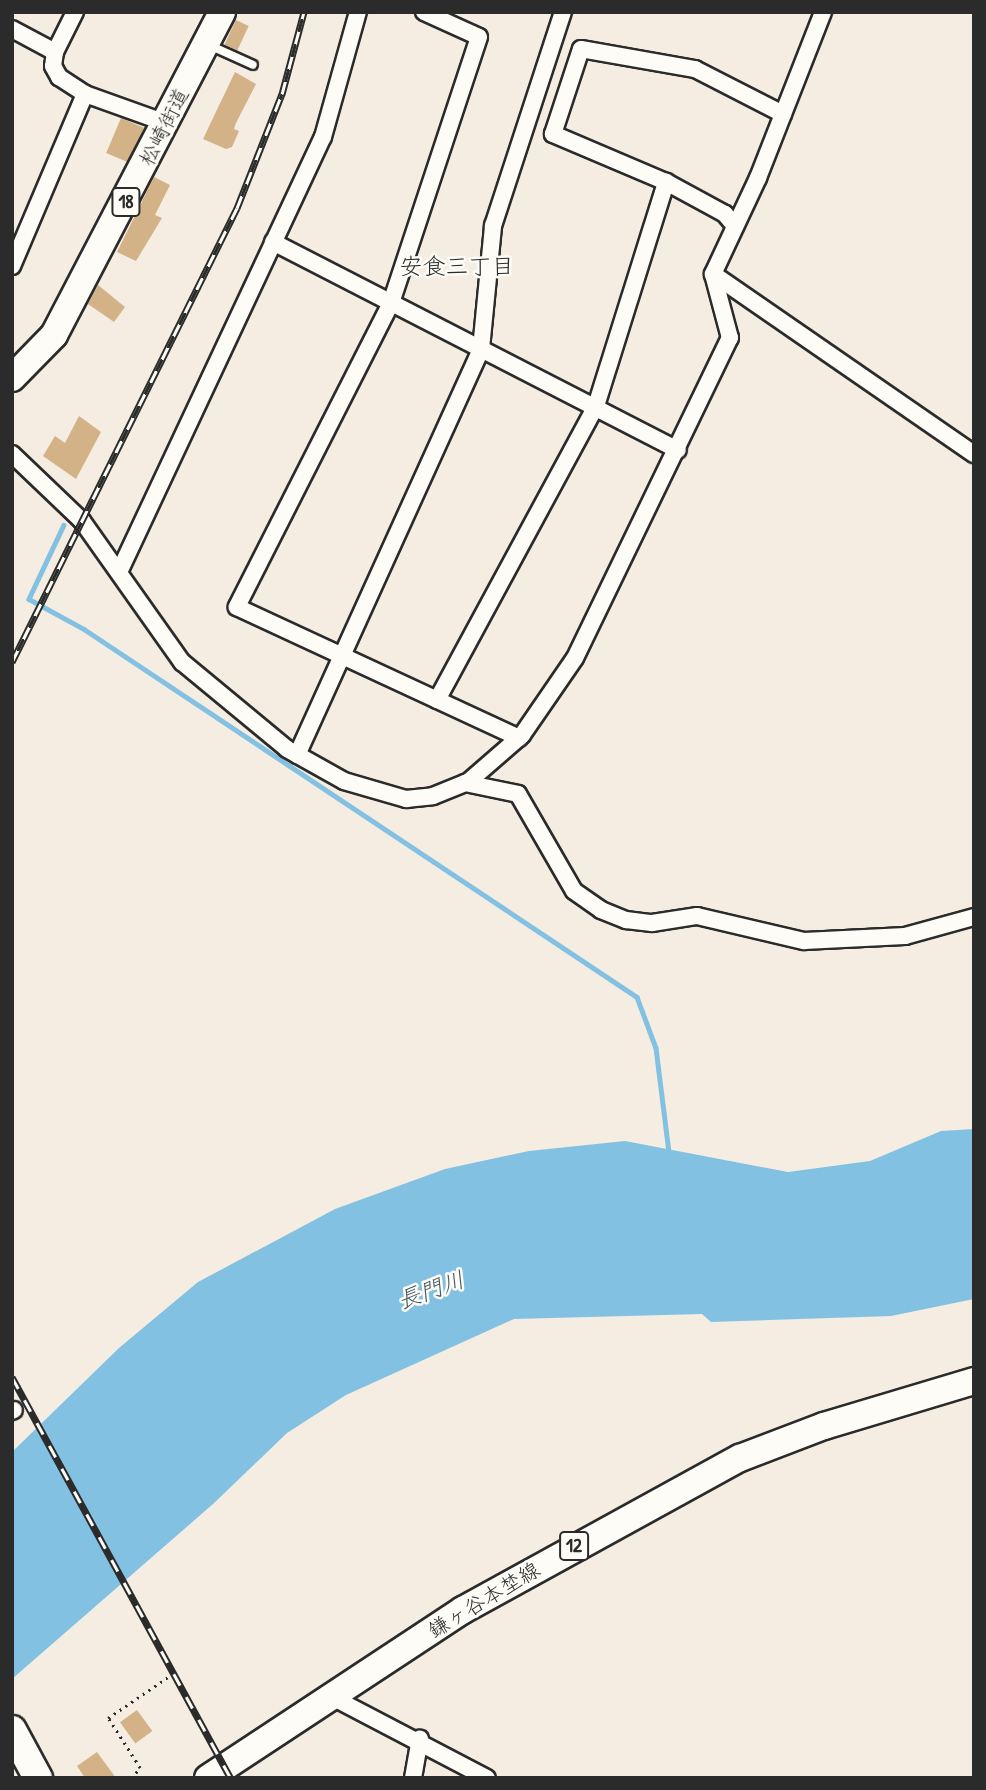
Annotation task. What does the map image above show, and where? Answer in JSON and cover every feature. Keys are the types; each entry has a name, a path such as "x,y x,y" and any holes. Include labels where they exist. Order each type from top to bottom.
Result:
{"highway":[{"path":"12,1730 34,1771"}],"main road":[{"name":"松崎街道","path":"12,378 54,335 222,12"},
{"name":"鎌ヶ谷本埜線","path":"208,1778 463,1610 740,1458 824,1426 974,1381"}],"street":[{"path":"75,12 55,52 53,66 58,77 85,94 166,123"},
{"path":"120,570 323,137 358,12"},
{"path":"424,12 479,37 391,303 237,607 519,738"},
{"path":"297,755 481,349 493,226 563,12"},
{"path":"12,454 82,521 120,570 182,662 297,755 344,781 406,799 432,796 483,774 519,738 575,658 730,338 713,274 783,114 823,12"},
{"path":"12,29 55,52"},
{"path":"735,226 725,214 666,182 553,134 581,49 695,69 783,114"},
{"path":"12,266 85,94"},
{"path":"437,700 595,408 666,182"},
{"path":"273,242 678,450"},
{"path":"713,274 974,454"},
{"path":"465,783 518,794 573,891 601,910 626,920 652,923 697,916 804,941 905,936 974,917"},
{"path":"330,1696 420,1739 487,1778"},
{"path":"413,1778 420,1739"}],"lane":[{"path":"206,44 253,65"}],"path":[{"path":"131,1778 140,1768 108,1718 174,1673"}],"water":[{"name":"長門川","path":"974,1129 974,1299 891,1316 711,1322 702,1314 514,1319 346,1395 287,1433 213,1504 12,1679 12,1452 119,1348 198,1282 335,1209 445,1169 529,1151 625,1141 788,1172 870,1161 941,1131"}],"building":[{"path":"236,20 249,26 237,50 225,44"},
{"path":"235,72 256,84 236,123 234,129 239,131 232,147 226,149 203,139"},
{"path":"121,118 144,128 129,163 106,153"},
{"path":"154,177 170,185 155,215 162,218 136,261 117,252"},
{"path":"98,285 125,307 114,322 88,304"},
{"path":"79,416 101,432 76,479 43,456 55,436 65,443"},
{"path":"137,1710 152,1731 135,1743 120,1722"},
{"path":"97,1752 116,1778 85,1778 77,1766"}],"waterway":[{"path":"64,525 29,599 84,629 637,997 656,1048 669,1152"}],"railway":[{"path":"12,662 237,208 282,94 304,12"},
{"path":"12,1377 231,1778"}],"district":[{"name":"安食三丁目","path":"457,266"}]}
